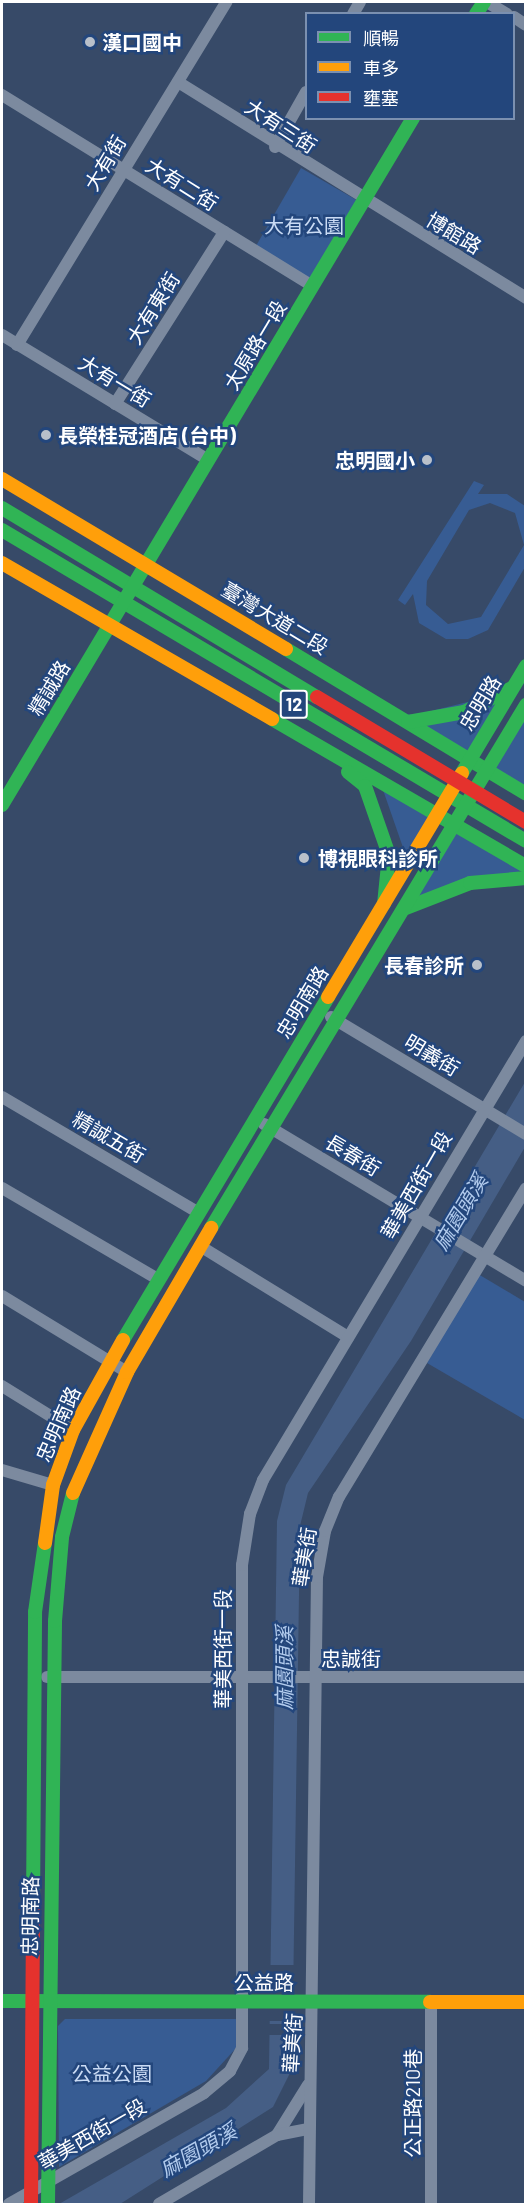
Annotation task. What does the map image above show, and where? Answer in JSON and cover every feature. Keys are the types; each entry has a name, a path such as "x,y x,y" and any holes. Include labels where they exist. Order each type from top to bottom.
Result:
{"main road":[{"name":"太原路一段","path":"129,593 412,120"},
{"name":"臺灣大道二段","path":"2,479 525,794"},
{"name":"12","path":"2,508 129,593 525,841"},
{"name":"12","path":"2,530 129,593 474,790 525,822"},
{"name":"12","path":"2,563 525,866"},
{"name":"精誠路","path":"2,805 5,791 129,593"},
{"name":"忠明路","path":"469,760 525,666"},
{"path":"408,722 464,712 512,688"},
{"name":"忠明路","path":"486,770 525,705"},
{"path":"315,743 365,786 376,808 389,855 384,904"},
{"name":"忠明南路","path":"31,2198 33,1677 38,1566 53,1485 72,1430 110,1362 197,1212 469,760"},
{"name":"忠明南路","path":"48,2205 53,1677 57,1566 69,1502 90,1442 126,1372 271,1128 406,908 486,770"},
{"path":"406,908 470,883 525,878"},
{"name":"公益路","path":"2,2001 525,2002"}],"street":[{"name":"大有街","path":"17,345 226,2"},
{"path":"485,2 503,12"},
{"name":"大有三街","path":"178,82 275,147 364,201"},
{"path":"275,147 305,94"},
{"name":"大有二街","path":"2,95 313,286"},
{"name":"博館路","path":"364,201 525,298"},
{"name":"大有東街","path":"115,404 224,232"},
{"name":"大有一街","path":"2,335 208,460"},
{"name":"明義街","path":"320,1010 525,1134"},
{"name":"華美西街一段","path":"9,2205 31,2198 48,2182 217,2083 242,2048 249,2002 247,1677 242,1565 250,1514 263,1480 348,1337 423,1219 483,1108 525,1041"},
{"name":"精誠五街","path":"2,1097 197,1212"},
{"name":"長春街","path":"254,1119 525,1281"},
{"path":"2,1188 158,1279"},
{"name":"華美街","path":"309,2205 308,2084 314,1677 317,1577 325,1531 339,1497 480,1254 525,1188"},
{"path":"200,1246 348,1337"},
{"path":"2,1296 126,1372"},
{"path":"2,1386 72,1430"},
{"path":"2,1470 53,1485"},
{"name":"忠誠街","path":"33,1677 525,1677"},
{"name":"公正路210巷","path":"431,2002 431,2205"},
{"path":"277,2135 308,2084"},
{"path":"159,2205 277,2135 308,2129"}],"green space":[{"name":"大有公園","path":"301,168 359,202 314,280 256,247"},
{"path":"474,481 484,485 478,494 507,494 525,506 525,567 488,630 468,639 446,639 419,623 413,594 405,605 398,600","holes":["490,503 515,513 524,545 481,617 448,624 426,605 427,581 469,510"]},
{"path":"504,693 466,754 405,715 423,713"},
{"path":"525,712 525,789 494,767"},
{"path":"382,787 431,817 407,859"},
{"path":"456,831 525,870 414,901"},
{"path":"478,1274 525,1302 525,1420 427,1363"},
{"name":"公益公園","path":"65,2019 239,2019 238,2046 206,2081 59,2167 58,2026"}],"water":[{"name":"麻園頭溪","path":"525,1082 525,1147 411,1341 308,1493 300,1526 292,2069 273,2107 120,2204 59,2204 226,2108 269,2069 277,1521 286,1485"}],"pier":[{"path":"268,1965 297,1965 297,2021 268,2021"},
{"path":"267,2024 296,2024 296,2035 267,2035"}],"traffic: fast":[{"path":"477,12 484,2"},
{"path":"2,805 412,120"},
{"path":"2,508 317,697"},
{"path":"2,530 526,841"},
{"path":"286,649 526,794"},
{"path":"462,773 526,666"},
{"path":"408,722 464,712 512,688"},
{"path":"211,1228 526,705"},
{"path":"272,719 526,866"},
{"path":"348,772 365,786 389,855 384,904"},
{"path":"406,908 470,883 526,878"},
{"path":"123,1340 328,997"},
{"path":"48,2204 55,1621 62,1537 73,1493"},
{"path":"33,1909 35,1612 45,1543"},
{"path":"2,2001 430,2002"}],"traffic: slow":[{"path":"2,479 286,649"},
{"path":"2,563 272,719"},
{"path":"328,997 462,773"},
{"path":"73,1493 127,1372 211,1228"},
{"path":"45,1543 53,1485 73,1430 123,1340"},
{"path":"430,2002 526,2002"}],"traffic: jam":[{"path":"317,697 526,822"},
{"path":"31,2204 33,1909"}],"place":[{"name":"漢口國中","path":"90,42"},
{"name":"長榮桂冠酒店 (台中)","path":"46,435"},
{"name":"忠明國小","path":"427,460"},
{"name":"博視眼科診所","path":"304,858"},
{"name":"長春診所","path":"477,965"}]}
